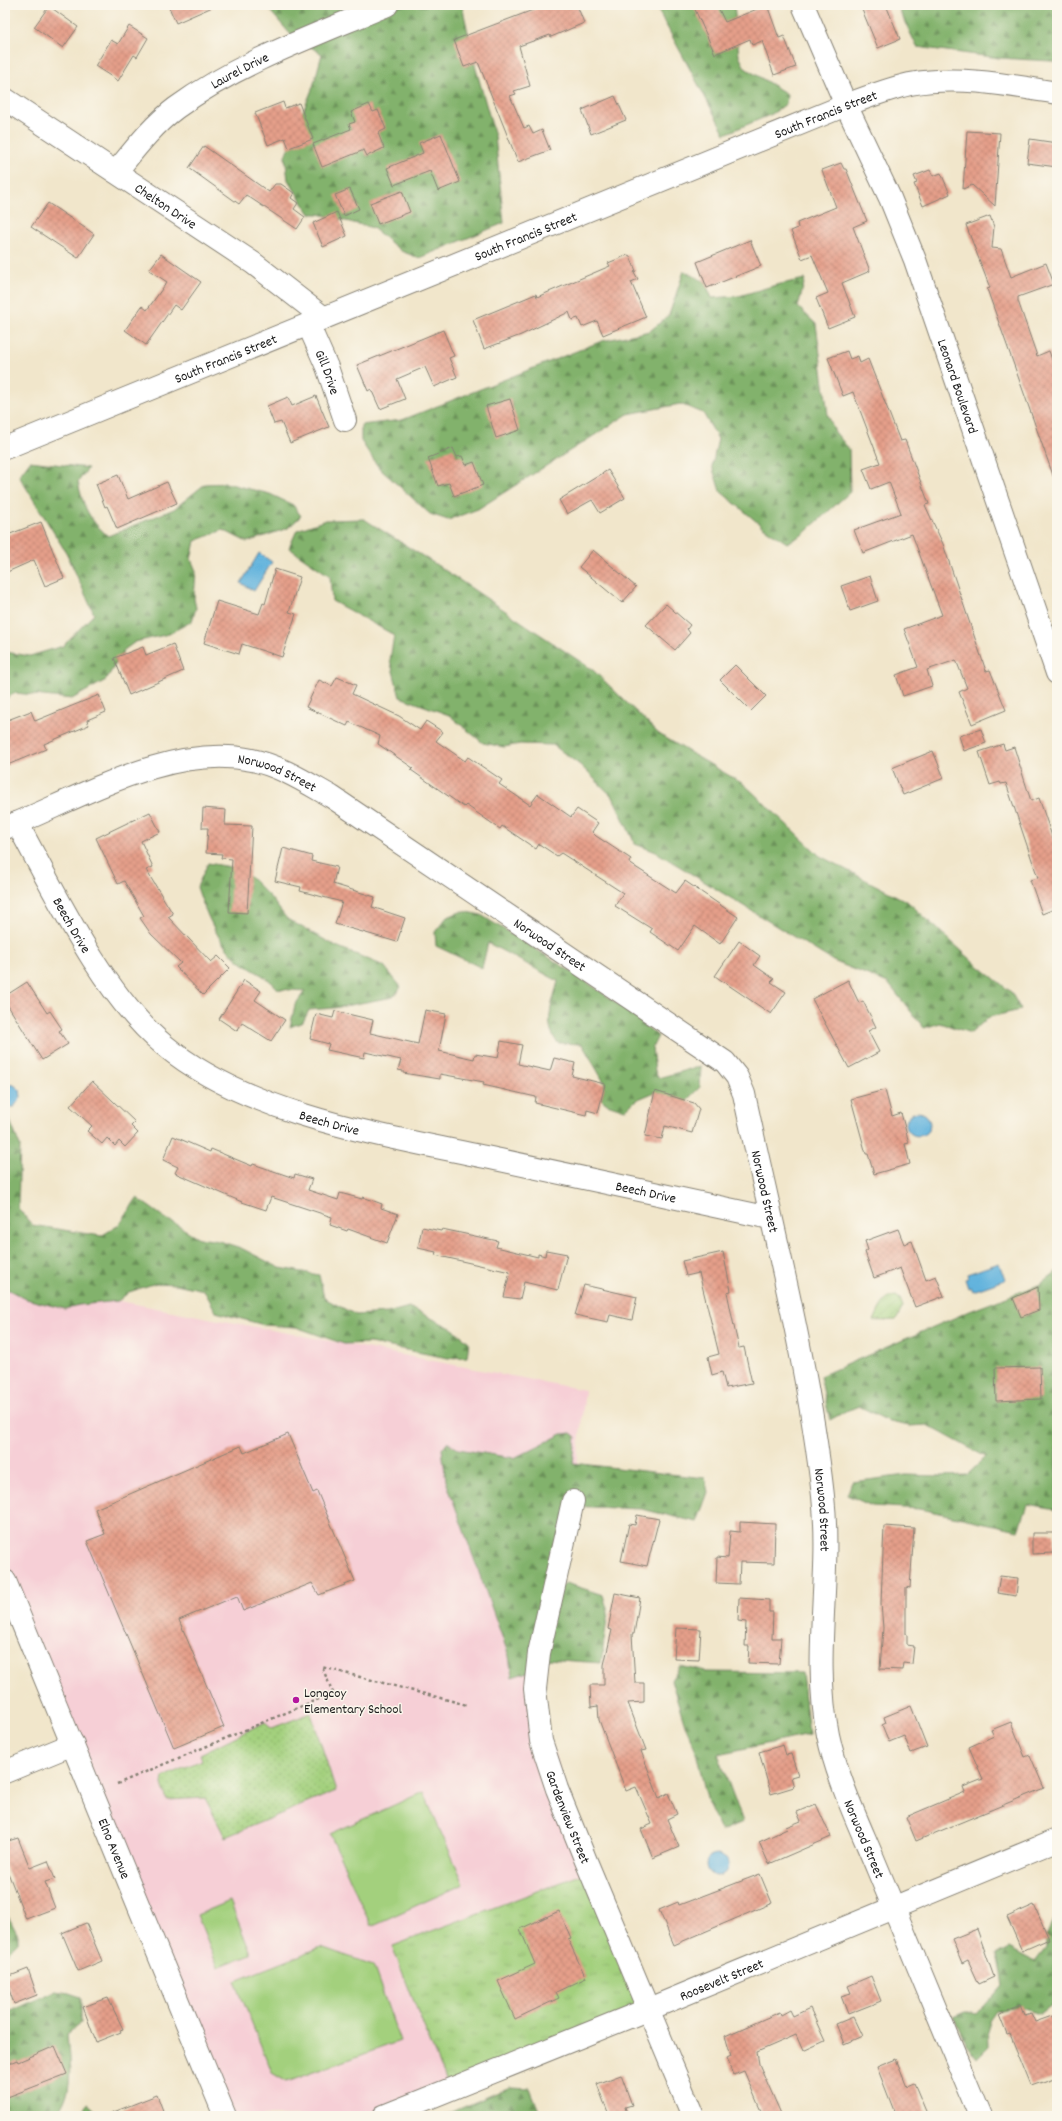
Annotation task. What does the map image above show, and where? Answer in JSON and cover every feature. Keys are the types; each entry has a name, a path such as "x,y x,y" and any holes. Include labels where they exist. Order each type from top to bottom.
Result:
{"street":[{"name":"Laurel Drive","path":"116,172 146,136 175,108 212,85 257,61 387,5"},
{"name":"Leonard Boulevard","path":"803,5 846,105 884,184 914,260 1057,672"},
{"name":"South Francis Street","path":"5,448 846,105 890,89 916,83 968,80 1057,93"},
{"name":"Chelton Drive","path":"5,99 253,263 316,321"},
{"name":"Gill Drive","path":"316,321 327,367 345,420"},
{"name":"Norwood Street","path":"11,826 141,771 174,761 210,756 253,760 296,776 332,797 725,1062 737,1077 744,1094 803,1364 823,1494 826,1529 823,1672 828,1735 841,1779 980,2116"},
{"name":"Beech Drive","path":"11,826 93,958 131,1013 164,1045 198,1069 236,1089 280,1107 340,1124 770,1218"},
{"name":"Gardenview Street","path":"573,1501 539,1653 536,1689 541,1741 579,1844 693,2116"},
{"name":"Elno Avenue","path":"5,1581 225,2116"},
{"path":"5,1772 73,1744"},
{"name":"Roosevelt Street","path":"384,2116 649,2010 893,1907 1057,1840"}],"path":[{"path":"117,1784 333,1693 322,1667 467,1705"}],"shaded area":[{"name":"Longcoy Elementary School","path":"5,1271 31,1284 585,1390 573,1501 535,1689 590,1871 392,1946 449,2090 384,2116 225,2116 5,1581"}],"green space":[{"path":"265,5 462,5 476,69 495,136 504,223 419,258 401,251 373,228 319,214 310,214 288,180 285,156 313,87 322,54 291,35"},
{"path":"659,5 734,5 739,56 745,68 787,94 786,104 772,114 725,134 659,12"},
{"path":"897,5 1057,5 1057,63 1051,61 999,58 917,47"},
{"path":"684,271 705,282 712,298 739,296 776,285 805,279 798,307 816,324 828,415 835,432 849,449 850,492 802,535 787,543 763,527 720,491 712,466 718,439 703,413 680,404 628,414 478,509 448,520 430,514 379,468 361,441 361,425 402,420 602,341 650,331 669,315"},
{"path":"30,461 88,468 78,482 82,498 91,518 108,536 174,509 205,484 226,483 270,494 293,505 301,516 288,528 247,542 223,530 195,541 191,559 196,571 194,599 196,608 192,621 169,634 135,642 124,650 106,680 72,699 15,693 5,699 5,652 30,656 63,646 94,614 67,554 19,476"},
{"path":"364,519 443,569 593,670 659,734 745,785 820,856 908,902 976,964 1011,992 1021,1010 989,1017 971,1033 940,1023 924,1028 888,983 833,961 656,852 635,844 613,797 580,765 553,745 520,744 504,747 483,743 449,715 400,697 390,660 394,635 332,601 330,576 289,548 297,530 326,520"},
{"path":"208,863 242,869 270,897 287,919 336,946 384,966 401,987 393,997 334,1008 309,1010 303,1022 290,1027 295,1005 305,991 278,989 263,976 246,966 229,952 212,925 197,887"},
{"path":"463,911 481,915 549,958 594,987 658,1036 652,1048 655,1071 658,1078 701,1066 700,1087 686,1101 655,1092 636,1100 625,1110 607,1104 601,1099 605,1084 582,1044 558,1043 553,1036 550,1013 558,981 488,943 482,968 436,946 435,932 447,917"},
{"path":"5,1113 7,1113 20,1146 18,1208 32,1225 101,1236 119,1225 137,1198 165,1218 199,1238 219,1241 241,1248 280,1268 319,1275 324,1298 356,1315 387,1313 409,1307 453,1329 469,1342 467,1357 448,1358 370,1343 344,1344 296,1327 264,1325 216,1312 204,1290 176,1284 156,1283 129,1292 118,1301 79,1305 65,1309 26,1299 5,1288"},
{"path":"1057,1271 1057,1510 1027,1505 1018,1530 920,1509 872,1506 847,1495 852,1482 906,1475 967,1475 986,1457 927,1425 909,1426 890,1422 859,1406 830,1420 820,1376 970,1311 1041,1284"},
{"path":"896,1296 900,1299 903,1307 896,1320 874,1321 885,1301"},
{"path":"571,1433 576,1437 573,1463 705,1478 708,1492 697,1522 641,1509 568,1506 545,1600 566,1583 603,1595 608,1612 601,1663 533,1658 531,1671 512,1677 509,1656 446,1481 442,1449 447,1442 458,1449 514,1458 562,1434"},
{"path":"680,1666 707,1672 802,1673 809,1735 718,1754 743,1822 721,1831 708,1803 695,1748 686,1728 671,1680"},
{"path":"311,1713 336,1791 225,1837 205,1798 167,1800 162,1784 163,1777 202,1760 200,1754 265,1722 272,1728"},
{"path":"423,1792 464,1884 371,1926 330,1834"},
{"path":"583,1874 642,2012 449,2090 392,1946"},
{"path":"230,1901 251,1954 218,1967 197,1915"},
{"path":"6,1913 18,1935 18,1942 5,1955"},
{"path":"1057,1914 1057,2001 1040,2014 1018,2007 995,2011 988,2021 989,2046 977,2058 965,2042 954,2017 966,2012 977,2014 1003,1985 997,1954 1009,1948 1035,1962 1046,1948 1046,1937"},
{"path":"321,1947 373,1965 400,2041 287,2082 272,2073 235,1981"},
{"path":"55,1991 81,1997 81,2023 67,2034 70,2064 69,2084 67,2094 58,2112 71,2116 5,2116 5,2014"},
{"path":"510,2087 530,2088 541,2116 443,2116"},
{"path":"87,2103 102,2116 79,2116"}],"water":[{"path":"259,553 272,562 254,591 241,583"},
{"path":"5,1084 14,1085 20,1090 21,1097 14,1107 5,1107"},
{"path":"918,1112 926,1116 930,1124 926,1132 918,1136 910,1132 906,1124 910,1116"},
{"path":"999,1263 1005,1280 973,1291 971,1287 968,1288 965,1279 968,1278 967,1274"},
{"path":"717,1854 725,1857 728,1865 725,1873 717,1876 709,1873 706,1865 709,1857"}],"building":[{"path":"168,5 217,5 176,23"},
{"path":"546,5 577,5 584,23 551,37 550,35 519,46 530,86 514,91 516,94 510,96 524,128 529,126 533,134 542,130 550,150 518,162 478,62 464,67 454,40"},
{"path":"693,5 717,5 725,22 767,5 779,38 784,36 796,67 774,75 762,41 752,45 750,39 715,54"},
{"path":"860,5 886,5 900,39 878,48"},
{"path":"49,6 78,27 63,48 34,27"},
{"path":"129,26 148,38 137,57 134,55 118,81 95,66 111,40 118,44"},
{"path":"615,96 626,120 591,134 582,110"},
{"path":"283,102 285,108 299,103 313,139 289,148 285,138 268,145 255,113"},
{"path":"369,104 373,112 378,110 386,129 378,133 384,148 367,156 364,150 322,167 313,144 351,129 349,124 355,122 351,112"},
{"path":"967,131 1000,133 995,206 972,185 963,189"},
{"path":"441,134 460,182 438,191 430,171 394,185 387,168 423,153 419,143"},
{"path":"1030,139 1057,143 1057,167 1027,163"},
{"path":"204,146 269,192 275,184 281,184 294,193 291,198 298,203 294,209 305,217 297,229 246,195 239,204 189,168"},
{"path":"841,163 844,169 846,169 867,221 853,227 870,271 842,283 855,317 828,328 816,298 828,293 812,255 802,259 791,231 798,228 797,223 836,207 822,170"},
{"path":"930,170 933,176 941,173 950,194 923,206 914,184 917,183 914,176"},
{"path":"350,189 359,209 344,216 335,195"},
{"path":"402,191 410,212 378,224 370,203"},
{"path":"48,203 94,234 78,258 31,227"},
{"path":"337,212 347,236 323,247 313,223"},
{"path":"990,216 994,227 992,248 1001,249 1011,277 1046,263 1054,284 1018,297 1018,301 1037,356 1049,351 1057,374 1057,478 1054,478 987,289 990,288 966,225"},
{"path":"750,240 761,266 707,288 697,262"},
{"path":"161,254 201,282 181,310 174,305 146,345 125,330 142,306 147,310 167,282 149,270"},
{"path":"628,255 630,256 636,271 634,272 638,279 631,282 646,317 603,335 597,321 582,327 578,318 572,320 569,312 521,335 484,349 473,320 536,294 537,297 610,266 608,263"},
{"path":"443,330 454,356 449,358 457,377 434,387 425,367 397,379 405,399 380,409 371,389 368,391 357,365"},
{"path":"847,351 850,359 858,356 860,363 868,359 900,441 905,440 929,504 925,505 943,544 986,671 990,670 1006,710 972,724 959,692 967,688 956,660 927,670 932,686 903,696 896,675 918,667 904,629 942,615 912,534 863,553 854,530 901,513 889,482 871,489 863,469 880,463 853,392 843,396 828,358"},
{"path":"316,396 329,427 290,443 281,422 274,424 267,406 288,397 292,406"},
{"path":"510,399 520,430 496,438 486,406"},
{"path":"453,448 457,457 462,456 466,465 474,462 483,485 454,496 449,483 438,486 428,458"},
{"path":"608,470 625,498 600,513 592,500 567,514 559,500"},
{"path":"118,475 128,499 167,482 177,503 117,529 107,506 105,507 96,484"},
{"path":"41,522 64,578 45,586 34,560 5,573 5,536"},
{"path":"593,550 636,587 622,603 579,567"},
{"path":"275,569 300,577 289,612 296,614 282,657 242,644 239,654 204,643 217,601 259,614 263,603 265,604"},
{"path":"870,576 878,601 850,611 841,586"},
{"path":"666,604 690,625 687,629 690,633 675,650 646,625"},
{"path":"173,644 183,671 129,695 114,658 143,647 146,655"},
{"path":"735,665 766,696 751,711 720,680"},
{"path":"337,677 356,685 352,694 399,716 420,730 426,721 443,732 436,741 465,761 468,757 502,780 499,784 530,805 538,794 571,817 577,809 598,823 592,832 596,836 631,859 629,863 676,893 685,881 738,917 720,944 695,926 678,951 650,932 652,929 615,906 623,893 561,853 557,856 539,844 536,849 502,826 500,829 466,805 464,807 411,770 413,768 378,744 380,736 349,722 347,726 306,707 319,680 332,686"},
{"path":"99,695 106,712 87,720 89,725 44,744 46,749 5,766 5,721 31,711 35,721"},
{"path":"981,729 986,743 964,751 959,736"},
{"path":"1003,744 1005,750 1014,747 1031,801 1039,798 1057,851 1057,908 1042,914 1030,880 1038,878 1006,783 1001,784 1000,782 990,785 979,752"},
{"path":"933,751 944,778 903,795 892,768"},
{"path":"203,808 226,810 225,825 252,826 247,913 229,912 232,859 221,858 222,854 206,853 208,828 202,828"},
{"path":"150,812 160,832 141,841 153,867 146,870 173,914 168,917 211,962 218,956 230,968 203,995 176,967 181,963 151,934 140,918 144,916 124,881 118,884 96,838"},
{"path":"283,848 312,856 311,861 337,867 333,884 375,897 372,907 405,918 397,942 335,924 342,902 300,891 301,887 275,881"},
{"path":"739,941 760,956 754,965 774,979 771,982 786,992 771,1014 715,976"},
{"path":"244,980 261,991 255,1000 285,1020 271,1041 242,1023 237,1031 219,1019"},
{"path":"848,980 859,1003 863,1001 876,1027 868,1031 879,1052 849,1068 812,999"},
{"path":"27,982 47,1013 50,1011 62,1029 59,1031 68,1044 42,1060 5,1001 5,996"},
{"path":"425,1010 446,1014 439,1051 474,1059 475,1054 498,1058 501,1041 522,1045 518,1064 550,1071 554,1058 575,1063 572,1076 605,1084 598,1113 587,1110 586,1115 535,1103 536,1097 483,1085 484,1082 440,1074 440,1079 403,1073 403,1071 398,1070 401,1060 365,1052 364,1058 327,1050 329,1044 310,1039 316,1014 333,1018 335,1011 373,1020 370,1033 418,1044"},
{"path":"92,1081 135,1122 131,1126 138,1133 125,1147 119,1141 115,1146 107,1138 102,1144 87,1131 92,1126 70,1106"},
{"path":"885,1090 892,1116 901,1113 909,1143 905,1144 910,1164 874,1174 868,1154 866,1154 851,1099"},
{"path":"655,1091 694,1103 699,1109 692,1133 665,1126 662,1139 645,1136"},
{"path":"173,1136 210,1152 211,1149 252,1166 253,1164 294,1178 295,1174 312,1179 308,1190 338,1200 340,1193 362,1199 363,1197 382,1204 381,1208 398,1214 387,1243 348,1229 347,1231 330,1225 332,1217 271,1197 266,1210 242,1202 175,1173 178,1167 163,1160"},
{"path":"422,1227 441,1231 442,1229 498,1241 496,1247 538,1257 538,1254 545,1256 546,1250 567,1254 558,1290 524,1282 520,1299 504,1297 510,1272 435,1255 436,1252 418,1248"},
{"path":"898,1229 904,1244 912,1241 926,1280 936,1276 944,1296 915,1307 900,1268 874,1278 865,1252 868,1250 865,1241"},
{"path":"723,1252 731,1291 727,1292 735,1331 739,1348 744,1347 752,1383 726,1388 722,1372 712,1375 708,1357 719,1354 699,1273 686,1276 682,1261"},
{"path":"584,1285 637,1297 632,1320 610,1315 608,1322 575,1315"},
{"path":"1038,1287 1039,1310 1021,1317 1013,1298"},
{"path":"1040,1367 1041,1399 996,1401 995,1368"},
{"path":"288,1434 313,1493 317,1491 355,1581 319,1595 312,1583 243,1611 237,1596 179,1620 224,1727 174,1748 87,1541 105,1534 95,1509 241,1446 244,1453"},
{"path":"637,1515 659,1519 647,1566 621,1561 629,1524 635,1525"},
{"path":"740,1522 775,1524 774,1563 740,1562 739,1584 716,1583 717,1557 728,1558 730,1531 740,1532"},
{"path":"884,1526 914,1528 910,1588 906,1587 906,1634 907,1645 914,1646 912,1664 903,1663 902,1670 880,1669 883,1628 881,1603"},
{"path":"1032,1533 1054,1533 1053,1553 1032,1554"},
{"path":"1000,1576 1018,1578 1016,1596 997,1593"},
{"path":"615,1593 640,1598 634,1634 632,1634 635,1683 644,1683 644,1702 628,1703 646,1750 641,1751 659,1798 668,1793 677,1814 667,1819 679,1847 653,1858 641,1829 652,1824 636,1787 626,1791 599,1720 598,1706 591,1707 590,1685 604,1685 604,1665 612,1630 608,1629"},
{"path":"739,1598 769,1600 769,1612 773,1612 772,1638 781,1638 779,1664 748,1663 749,1646 745,1646 746,1622 738,1621"},
{"path":"676,1628 701,1629 699,1660 674,1659"},
{"path":"911,1706 927,1747 911,1753 904,1736 889,1742 882,1725 886,1723 884,1717"},
{"path":"1011,1722 1025,1757 1030,1755 1044,1788 916,1841 906,1817 965,1792 963,1787 983,1779 969,1747 994,1736 991,1730"},
{"path":"783,1745 786,1755 791,1754 798,1775 791,1777 794,1787 771,1794 759,1752"},
{"path":"816,1804 831,1837 769,1864 759,1842 787,1829 786,1827 801,1821 797,1812"},
{"path":"18,1838 30,1868 48,1861 55,1879 45,1882 55,1908 26,1919 5,1865 5,1842"},
{"path":"760,1874 772,1903 674,1945 659,1910 678,1902 679,1905"},
{"path":"1034,1905 1049,1939 1022,1951 1007,1917"},
{"path":"559,1911 571,1938 568,1939 586,1978 556,1992 559,1998 515,2019 498,1981 535,1964 520,1929"},
{"path":"86,1923 102,1961 78,1971 62,1933"},
{"path":"977,1929 994,1977 979,1984 968,1960 962,1963 952,1939"},
{"path":"28,1969 37,1995 14,2004 5,1978"},
{"path":"871,1976 881,2001 848,2014 841,1996 851,1993 848,1986"},
{"path":"108,1998 123,2029 120,2030 121,2032 96,2042 83,2007"},
{"path":"1021,2005 1025,2015 1031,2013 1035,2022 1052,2016 1057,2031 1057,2077 1031,2086 1010,2034 1007,2035 999,2015"},
{"path":"810,2008 825,2041 803,2051 796,2035 757,2052 759,2064 782,2116 763,2116 744,2071 734,2075 727,2058 731,2056 725,2036 780,2012 781,2015 790,2010 793,2016"},
{"path":"853,2017 862,2036 844,2044 836,2024"},
{"path":"55,2046 67,2074 5,2098 5,2065 17,2060 18,2062"},
{"path":"896,2059 907,2086 914,2083 928,2116 896,2116 877,2067"},
{"path":"621,2075 632,2105 625,2107 628,2116 609,2116 597,2084"},
{"path":"157,2095 165,2116 106,2116 106,2115"}],"place":[{"name":"Longcoy Elementary School","path":"296,1700"}]}
